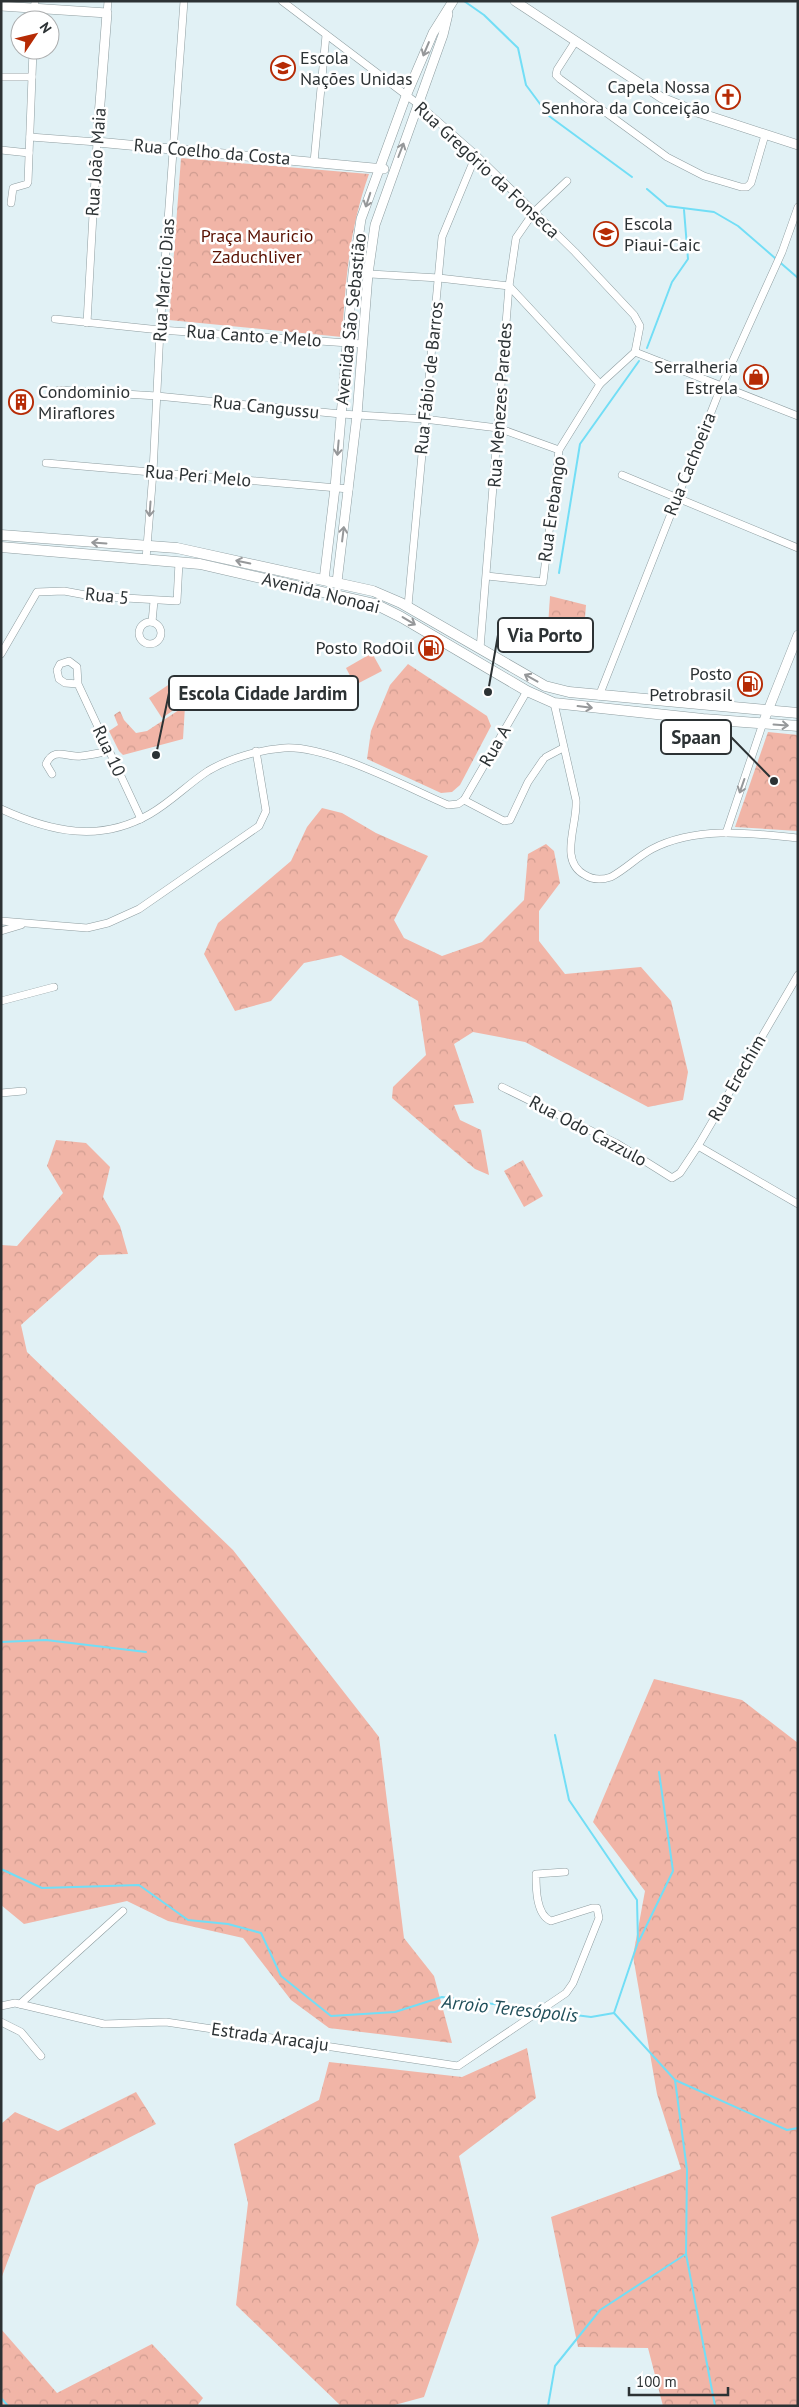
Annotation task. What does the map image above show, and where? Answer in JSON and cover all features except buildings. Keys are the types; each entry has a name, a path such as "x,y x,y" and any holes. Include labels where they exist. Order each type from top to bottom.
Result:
{"main road":[{"name":"Avenida Nonoai","path":"1,535 176,548 373,591 408,606 545,686 569,692 798,713"},
{"name":"Avenida Nonoai","path":"1,547 200,564 375,604 401,617 527,691 554,703 675,717 798,726"},
{"path":"297,585 302,582 334,586 337,582"}],"street":[{"name":"Rua João Maia","path":"87,323 97,142 108,1"},
{"name":"Rua Marcio Dias","path":"146,559 153,472 160,330 184,1"},
{"name":"Rua Gregório da Fonseca","path":"282,1 418,104 476,155 534,212 634,315 640,326 635,352"},
{"path":"515,1 574,42 662,98 697,112 798,145"},
{"name":"Avenida São Sebastião","path":"324,580 335,488 353,274 361,219 406,96 433,32 451,4"},
{"name":"Avenida São Sebastião","path":"337,582 357,415 368,274 375,225 443,35 451,4"},
{"path":"1,6 35,5 107,13"},
{"path":"314,162 326,35"},
{"path":"574,42 557,70 556,75 663,155 704,176 747,187 751,183 765,135"},
{"path":"12,203 13,188 28,182 33,60"},
{"path":"1,77 32,77"},
{"name":"Rua Coelho da Costa","path":"30,138 174,148 379,167 393,171"},
{"path":"1,150 29,153"},
{"name":"Rua Fábio de Barros","path":"408,606 442,237 476,155"},
{"name":"Rua Menezes Paredes","path":"480,649 510,286 516,238 534,212 567,181"},
{"name":"Rua Cachoeira","path":"599,696 721,387 782,252 798,207"},
{"path":"353,274 439,278 510,286 600,384"},
{"name":"Rua Canto e Melo","path":"56,319 160,330 363,344"},
{"path":"635,352 798,416"},
{"name":"Rua Erebango","path":"487,576 543,582 559,450 600,384 635,352"},
{"name":"Rua Cangussu","path":"58,390 157,396 341,414 424,419 498,428 559,450"},
{"name":"Rua Peri Melo","path":"46,463 348,489"},
{"path":"622,475 798,548"},
{"name":"Rua 5","path":"1,654 37,592 64,591 92,596 177,601 179,562"},
{"path":"152,622 154,601"},
{"path":"726,833 763,723 798,635"},
{"name":"Rua 10","path":"78,684 141,819"},
{"name":"Rua A","path":"464,800 527,691"},
{"path":"554,703 577,808 570,856 576,869 587,877 604,880 653,849 681,838 702,833 798,838"},
{"path":"1,809 46,828 73,832 107,830 152,814 209,771 256,751 286,748 326,754 448,805 458,804 464,800 504,821 510,820 528,782 544,758 564,748"},
{"path":"52,774 46,764 52,755 59,753 79,757 109,751"},
{"path":"1,921 87,928 108,923 139,908 259,826 266,811 256,751"},
{"path":"1,931 26,924"},
{"name":"Rua Erechim","path":"672,1178 680,1173 698,1146 798,975"},
{"path":"1,1001 54,987"},
{"name":"Rua Odo Cazzulo","path":"502,1087 616,1143 672,1178"},
{"path":"1,1093 23,1091"},
{"path":"698,1146 798,1204"},
{"name":"Estrada Aracaju","path":"1,2006 15,2003 104,2024 166,2022 458,2066 566,1993 599,1918 599,1912 597,1908 592,1908 551,1921 547,1919 542,1912 537,1893 536,1874 565,1872"},
{"path":"20,2004 123,1911"},
{"path":"1,2022 21,2032 40,2056"}],"green space":[{"name":"Praça Mauricio Zaduchliver","path":"181,158 369,174 353,235 347,274 342,337 169,320"},
{"path":"550,596 586,605 584,630 548,626"},
{"path":"372,653 382,671 355,685 346,668"},
{"path":"408,664 487,716 491,726 460,785 452,792 441,793 367,759 371,731 390,685"},
{"path":"177,679 190,699 162,718 149,698"},
{"path":"185,706 183,739 123,755 109,731 118,725 114,715 120,711 124,720 136,733 147,731"},
{"path":"768,732 798,735 798,831 735,827"},
{"path":"322,808 342,813 376,833 428,856 394,920 404,938 442,956 482,942 524,900 528,854 546,844 554,851 560,883 539,911 539,941 565,974 641,967 671,1001 688,1072 683,1100 648,1107 525,1042 473,1032 454,1044 474,1103 454,1105 460,1120 481,1130 489,1175 475,1169 392,1098 393,1087 426,1055 418,1001 341,955 304,963 271,1001 235,1011 204,954 218,923 291,861 307,827"},
{"path":"56,1140 86,1143 110,1167 103,1197 120,1226 128,1254 99,1255 21,1325 27,1352 233,1550 379,1737 404,1938 434,1976 452,2043 329,2028 291,2000 243,1938 168,1921 127,1901 24,1924 1,1905 1,1245 17,1246 63,1193 47,1166"},
{"path":"523,1160 543,1196 524,1207 504,1171"},
{"path":"654,1679 742,1700 798,1743 798,2406 663,2406 648,2348 578,2347 551,2217 681,2169 657,2094 633,1956 645,1891 593,1822"},
{"path":"527,2048 536,2098 459,2156 479,2240 424,2397 391,2406 341,2406 236,2305 248,2203 234,2144 319,2100 329,2062 462,2077"},
{"path":"136,2092 156,2124 36,2185 1,2279 1,2124 15,2112 58,2131"},
{"path":"1,2329 57,2393 152,2344 203,2398 197,2406 1,2406"}],"waterway":[{"path":"464,1 484,15 518,48 526,85 549,116 632,177"},
{"path":"647,189 667,206 714,212 738,226 798,278"},
{"path":"647,348 672,282 688,259 684,210"},
{"path":"559,573 580,444 639,361"},
{"path":"1,1642 46,1640 146,1652"},
{"path":"555,1735 569,1800 637,1900 638,1942 614,2013"},
{"path":"639,1941 673,1871 659,1772"},
{"name":"Arroio Teresópolis","path":"1,1869 42,1888 139,1885 188,1920 228,1924 261,1933 281,1976 331,2016 395,2012 442,1997 537,2010"},
{"name":"Arroio Teresópolis","path":"544,2011 591,2017 614,2013 675,2080 787,2130 798,2128"},
{"path":"675,2080 687,2170 686,2254 715,2406"},
{"path":"548,2406 555,2366 600,2310 686,2254"},
{"path":"1,2398 8,2406"}],"place":[{"name":"Escola Nações Unidas","path":"283,68"},
{"name":"Capela Nossa Senhora da Conceição","path":"728,97"},
{"name":"Escola Piaui-Caic","path":"606,234"},
{"name":"Serralheria Estrela","path":"756,377"},
{"name":"Condominio Miraflores","path":"21,402"},
{"name":"Posto RodOil","path":"431,648"},
{"name":"Posto Petrobrasil","path":"750,684"},
{"name":"Via Porto","path":"488,692"},
{"name":"Escola Cidade Jardim","path":"156,755"},
{"name":"Spaan","path":"774,781"}]}
